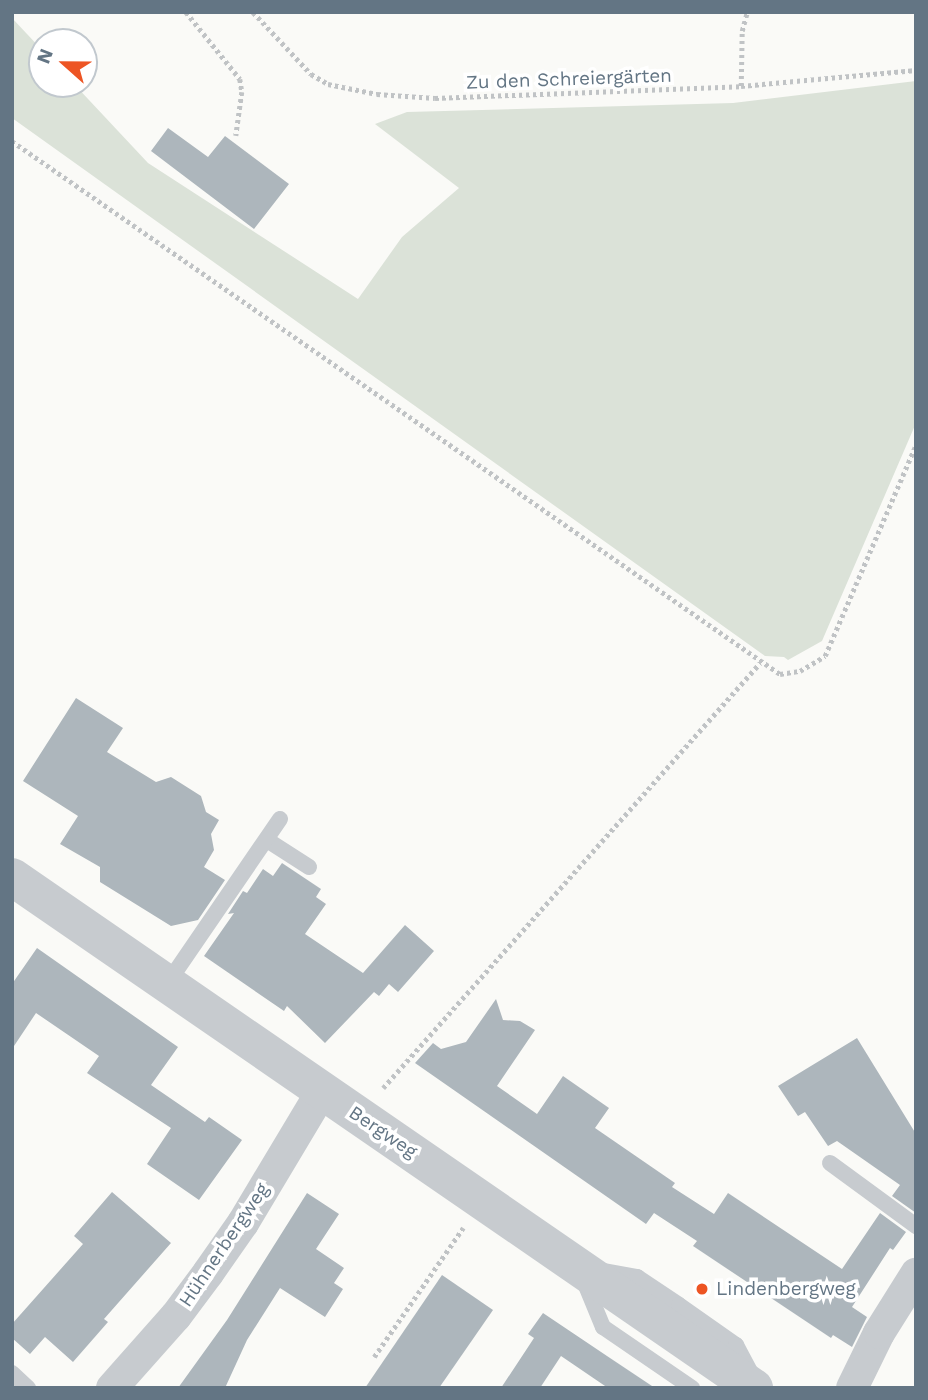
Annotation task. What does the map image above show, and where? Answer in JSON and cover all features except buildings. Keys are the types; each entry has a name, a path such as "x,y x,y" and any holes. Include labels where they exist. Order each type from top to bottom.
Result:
{"street":[{"name":"Bergweg","path":"12,877 754,1388"},
{"name":"Hühnerbergweg","path":"111,1388 176,1316 208,1273 243,1223 322,1091"},
{"path":"852,1388 879,1333 916,1274"}],"lane":[{"path":"167,984 280,819"},
{"path":"267,840 309,867"},
{"path":"830,1163 916,1226"},
{"path":"578,1266 603,1327 692,1388"},
{"path":"578,1266 637,1277 736,1345 759,1388"},
{"path":"12,1373 28,1388"}],"path":[{"path":"186,12 240,79 242,92 236,136"},
{"name":"Zu den Schreiergärten","path":"253,12 311,74 328,84 377,94 435,98 741,86 916,70"},
{"path":"741,86 742,31 747,12"},
{"path":"12,141 454,446 760,663 780,674 800,671 825,656 916,445"},
{"path":"359,1115 760,663"},
{"path":"374,1357 442,1258"}],"shaded area":[{"path":"12,18 28,35 28,98 87,98 148,163 358,299 402,237 459,188 375,124 407,112 733,103 916,81 916,423 822,641 788,660 784,657 765,656 12,118"}],"place":[{"name":"Lindenbergweg","path":"702,1289"}]}
